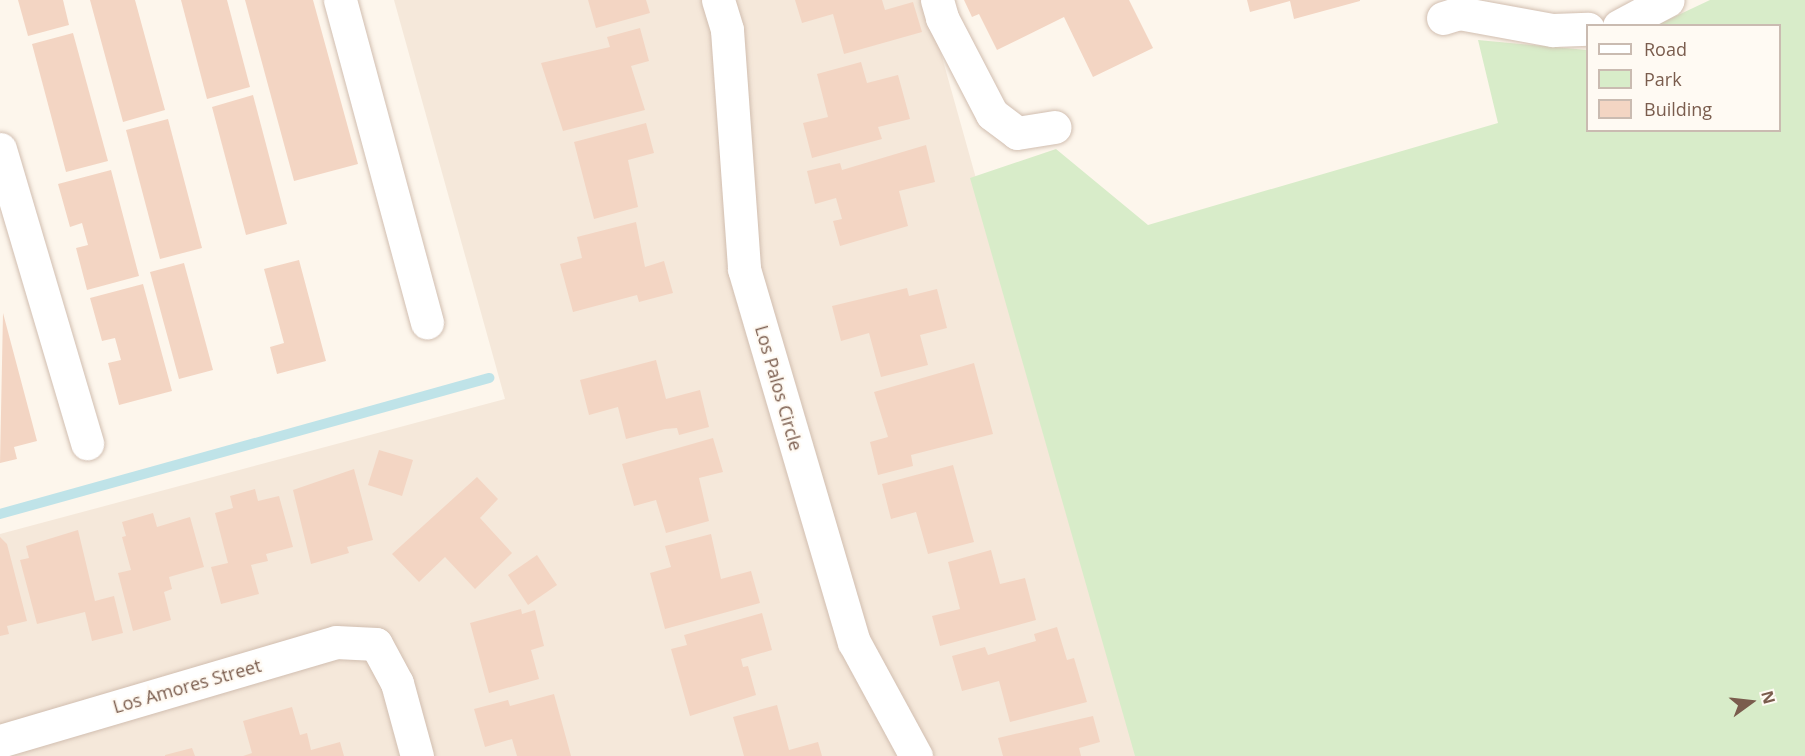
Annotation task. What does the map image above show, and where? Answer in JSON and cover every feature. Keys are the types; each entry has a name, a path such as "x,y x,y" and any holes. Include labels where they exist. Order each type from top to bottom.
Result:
{"street":[{"path":"340,0 427,322"},
{"name":"Los Palos Circle","path":"718,0 727,30 744,269 854,642 916,756"},
{"path":"937,0 942,18 992,114 1017,133 1054,127"},
{"path":"1623,24 1668,0"},
{"path":"1443,18 1459,13 1553,30 1586,29"},
{"path":"0,149 87,443"},
{"name":"Los Amores Street","path":"11,745 336,642 376,645 397,683 417,756"}],"shaded area":[{"path":"394,0 926,0 1138,756 0,756 0,534 505,399"}],"green space":[{"path":"1710,0 1805,0 1805,756 1135,756 970,178 1056,149 1148,225 1498,123 1478,40 1586,50 1586,132 1781,132 1781,24 1659,24"}],"building":[{"path":"18,0 63,0 69,25 28,36"},
{"path":"90,0 135,0 165,110 123,122"},
{"path":"181,0 227,0 250,87 207,99"},
{"path":"245,0 313,0 358,164 294,181"},
{"path":"588,0 646,0 650,13 596,28"},
{"path":"795,0 882,0 885,10 913,2 922,32 844,54 833,14 802,23"},
{"path":"964,0 1129,0 1153,48 1093,77 1064,17 997,50 979,14 972,17"},
{"path":"1247,0 1360,1 1294,19 1290,1 1250,12"},
{"path":"640,28 649,61 631,66 645,110 563,131 541,63 610,47 607,37"},
{"path":"73,33 108,161 66,172 32,44"},
{"path":"861,62 867,83 898,75 910,119 878,127 882,139 812,158 803,123 828,117 817,74"},
{"path":"253,95 287,224 246,235 212,107"},
{"path":"168,119 202,248 160,259 126,130"},
{"path":"646,123 654,153 628,160 638,207 594,219 574,142"},
{"path":"926,145 935,182 899,191 908,226 840,246 833,221 842,219 836,198 815,204 807,171 840,163 842,170"},
{"path":"111,170 139,276 87,290 76,248 88,245 82,223 70,227 58,184"},
{"path":"636,222 645,267 664,261 673,293 639,302 637,295 573,312 560,264 582,258 577,237"},
{"path":"299,260 326,361 277,374 270,347 284,343 264,269"},
{"path":"184,263 213,370 179,379 150,272"},
{"path":"143,284 172,391 119,405 108,363 121,360 115,338 102,341 90,298"},
{"path":"907,288 909,296 937,289 947,328 920,335 928,365 881,377 869,333 841,341 832,306"},
{"path":"3,313 37,441 14,447 17,459 0,463"},
{"path":"656,360 666,399 700,390 709,427 679,435 677,428 665,429 626,439 618,407 589,415 580,380"},
{"path":"974,363 993,434 911,455 913,466 878,475 870,442 888,437 874,392"},
{"path":"713,438 723,472 699,478 709,521 666,533 656,500 634,506 622,464"},
{"path":"379,450 413,460 402,496 368,485"},
{"path":"953,465 974,542 928,554 916,512 891,519 882,484"},
{"path":"354,469 373,540 347,547 349,553 311,564 293,490"},
{"path":"477,477 498,499 480,518 512,553 475,589 445,557 419,582 392,554"},
{"path":"255,489 258,501 279,496 293,547 266,554 268,561 251,565 259,594 221,604 211,567 228,563 215,513 233,508 230,496"},
{"path":"153,513 157,527 190,517 204,567 169,577 172,589 164,592 171,620 133,631 118,573 131,570 122,537 126,536 122,522"},
{"path":"78,530 95,601 114,596 123,633 92,641 85,612 37,624 20,560 29,558 26,546"},
{"path":"711,534 721,579 751,571 760,603 665,629 650,573 671,567 665,546"},
{"path":"0,537 7,544 27,621 7,626 9,634 0,636"},
{"path":"991,550 1000,584 1025,578 1036,620 940,646 932,616 960,609 948,562"},
{"path":"537,555 557,585 528,605 508,575"},
{"path":"521,609 522,614 535,610 544,646 531,650 539,679 489,693 470,623"},
{"path":"762,613 772,650 741,659 743,667 748,666 756,695 690,716 671,649 687,645 684,635"},
{"path":"1057,627 1067,660 1074,658 1087,702 1010,722 999,681 962,691 952,656 985,647 988,655 1036,641 1034,634"},
{"path":"554,694 571,756 517,756 512,739 485,747 474,709 508,700 510,706"},
{"path":"777,705 789,750 818,742 822,756 744,756 733,717"},
{"path":"292,707 300,735 307,733 311,750 340,742 344,756 243,756 252,753 243,721"},
{"path":"1093,716 1100,742 1079,748 1081,756 1003,756 998,738"},
{"path":"192,748 195,756 165,756 165,755"}],"waterway":[{"path":"0,514 489,378"}]}
